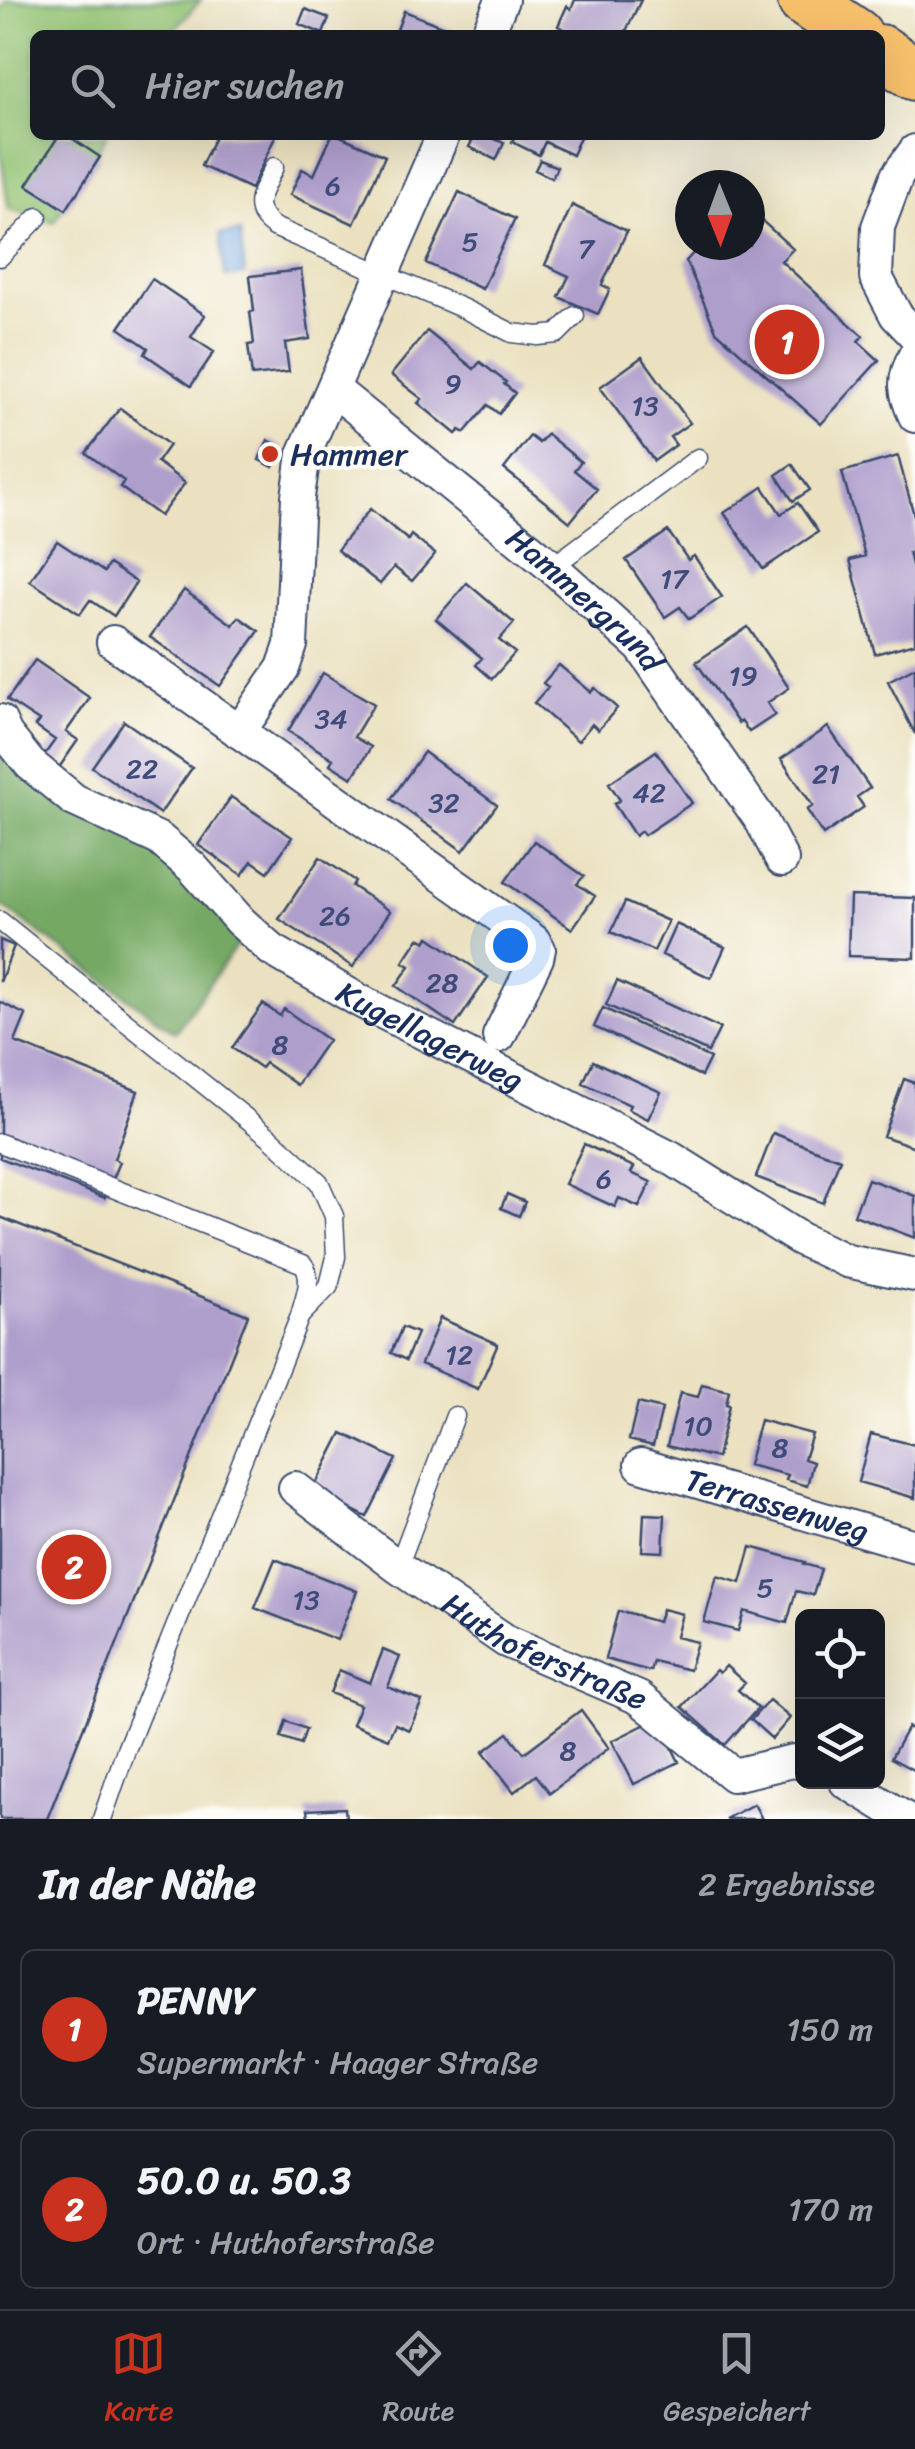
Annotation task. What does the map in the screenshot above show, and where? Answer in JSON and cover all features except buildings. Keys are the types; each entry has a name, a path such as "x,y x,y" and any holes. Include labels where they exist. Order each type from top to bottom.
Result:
{"main road":[{"path":"804,0 849,30"},
{"path":"885,54 915,74"}],"street":[{"path":"489,30 502,0"},
{"path":"239,732 283,668 291,645 298,496 304,454 441,140"},
{"path":"915,151 897,176 878,227 876,277 896,314 915,335"},
{"path":"915,355 904,393 915,416"},
{"name":"Hammergrund","path":"333,389 552,567 640,646 762,822 782,860"},
{"path":"113,642 534,941 539,949 537,958 499,1036"},
{"name":"Kugellagerweg","path":"0,721 30,764 74,800 159,838 272,950 360,1001 671,1158 800,1238 848,1261 915,1275"},
{"name":"Terrassenweg","path":"641,1465 915,1546"},
{"name":"Huthoferstraße","path":"295,1488 398,1567 506,1641 639,1698 733,1774 795,1762"},
{"path":"857,1789 906,1819"}],"lane":[{"path":"274,166 258,205 263,219 274,227 464,308 512,333 557,334 575,316"},
{"path":"0,257 38,217"},
{"path":"552,567 698,458"},
{"path":"0,922 272,1138 319,1182 334,1216 336,1257 328,1286 300,1316"},
{"path":"0,1143 303,1264 310,1278 300,1316 102,1819"},
{"path":"398,1567 454,1416"}],"green space":[{"path":"7,0 201,0 174,30 30,30 30,140 104,140 54,222 9,209 0,149 0,9"},
{"path":"0,739 141,840 243,937 175,1032 0,904"}],"water":[{"path":"240,232 245,275 225,277 220,234"}],"place":[{"name":"PENNY","path":"787,342"},
{"name":"Hammer","path":"270,454"},
{"name":"50.0 u. 50.3","path":"74,1567"}]}
